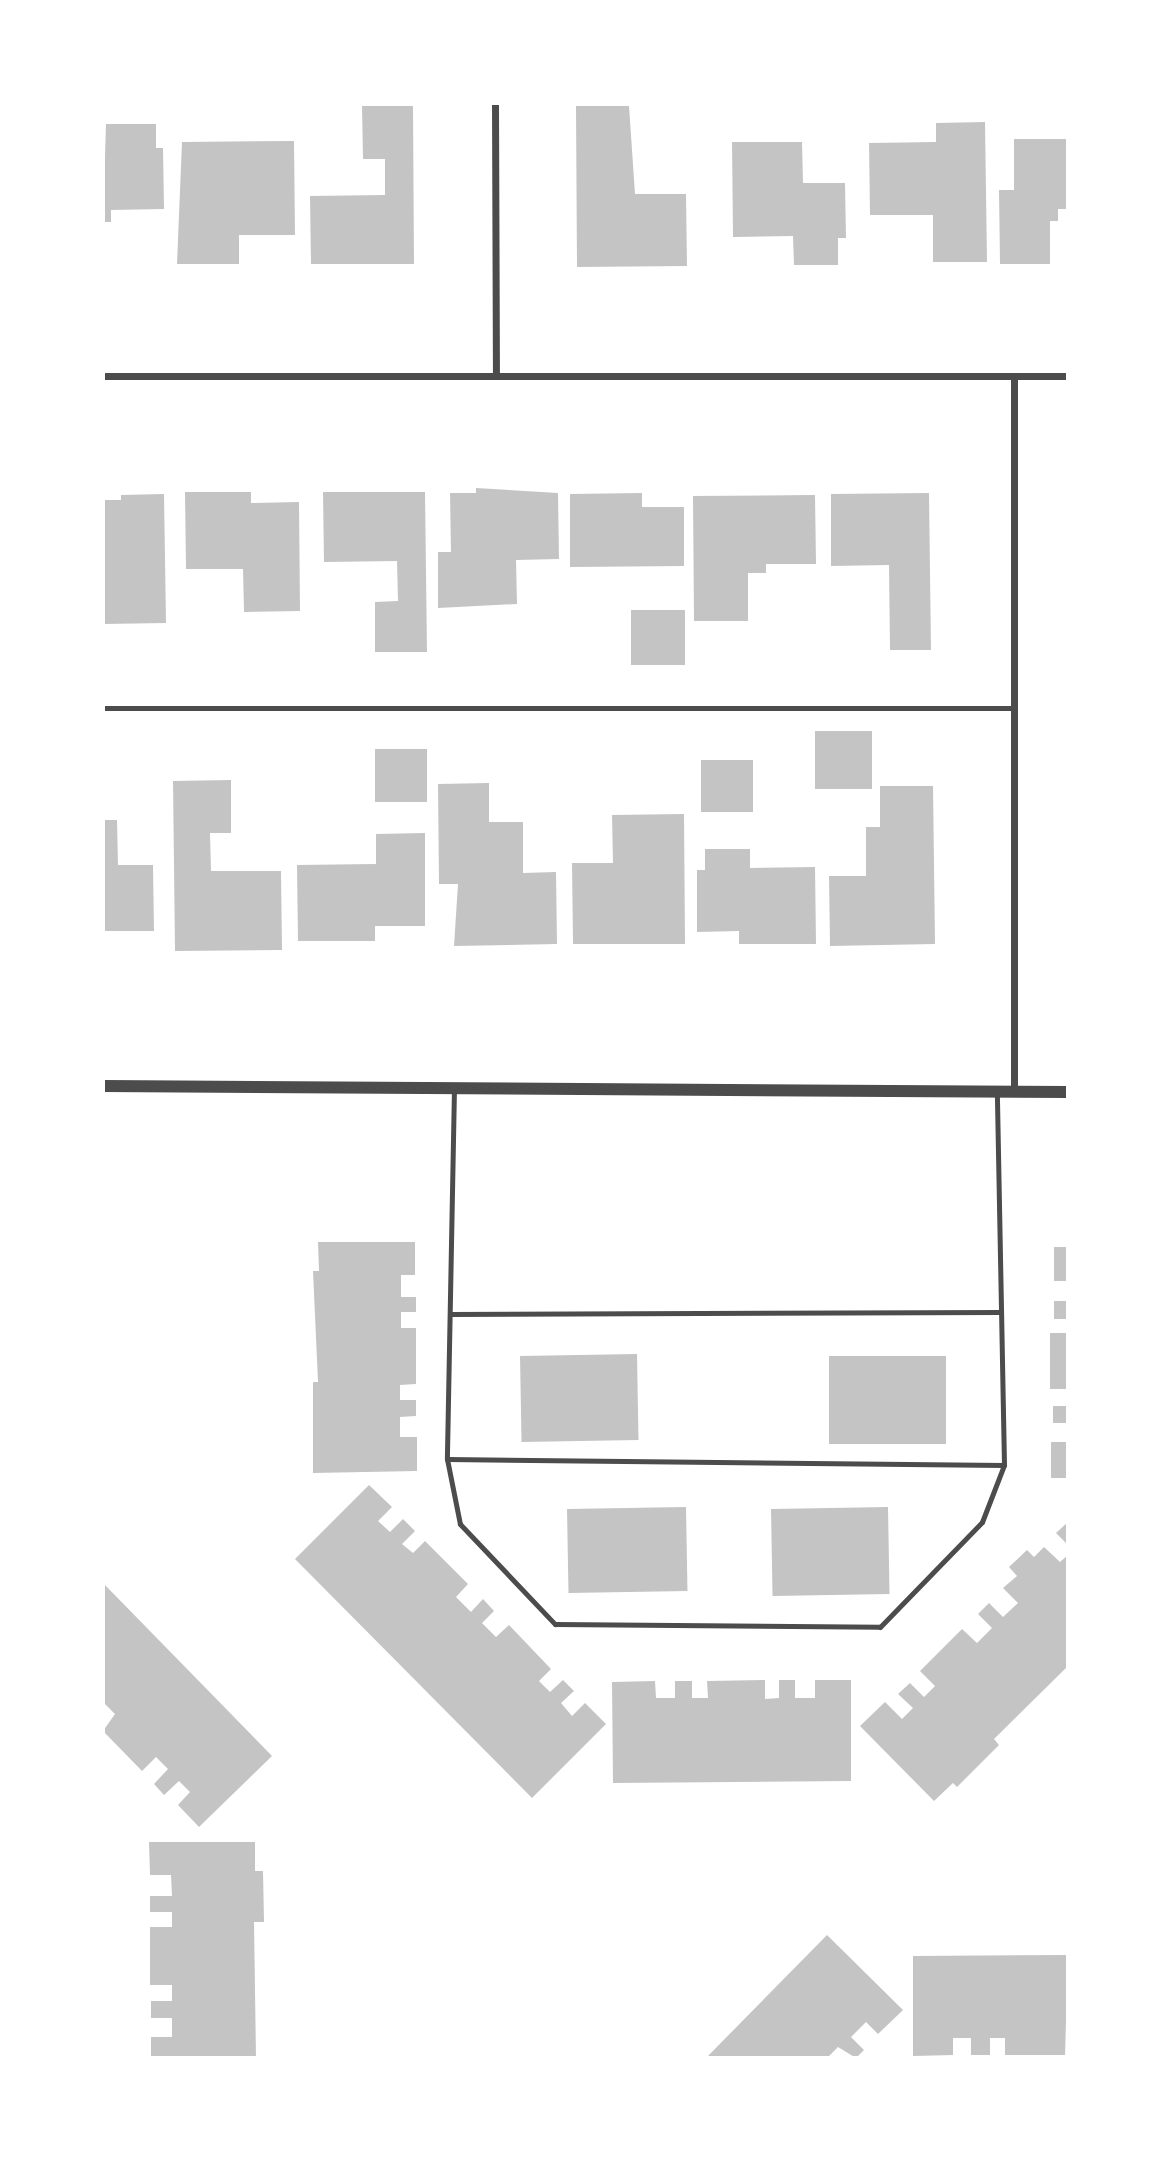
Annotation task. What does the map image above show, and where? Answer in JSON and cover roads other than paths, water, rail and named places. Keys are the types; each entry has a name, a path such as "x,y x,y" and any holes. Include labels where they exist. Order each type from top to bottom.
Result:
{"street":[{"path":"495,103 496,376"},
{"path":"103,376 1068,376"},
{"path":"1014,376 1014,1092"},
{"path":"103,1086 1068,1092"}],"lane":[{"path":"103,708 1014,708"},
{"path":"454,1088 447,1460 460,1524 555,1624 880,1627 982,1522 1004,1465 997,1092"},
{"path":"450,1314 1002,1312"},
{"path":"447,1460 1004,1465"}]}
